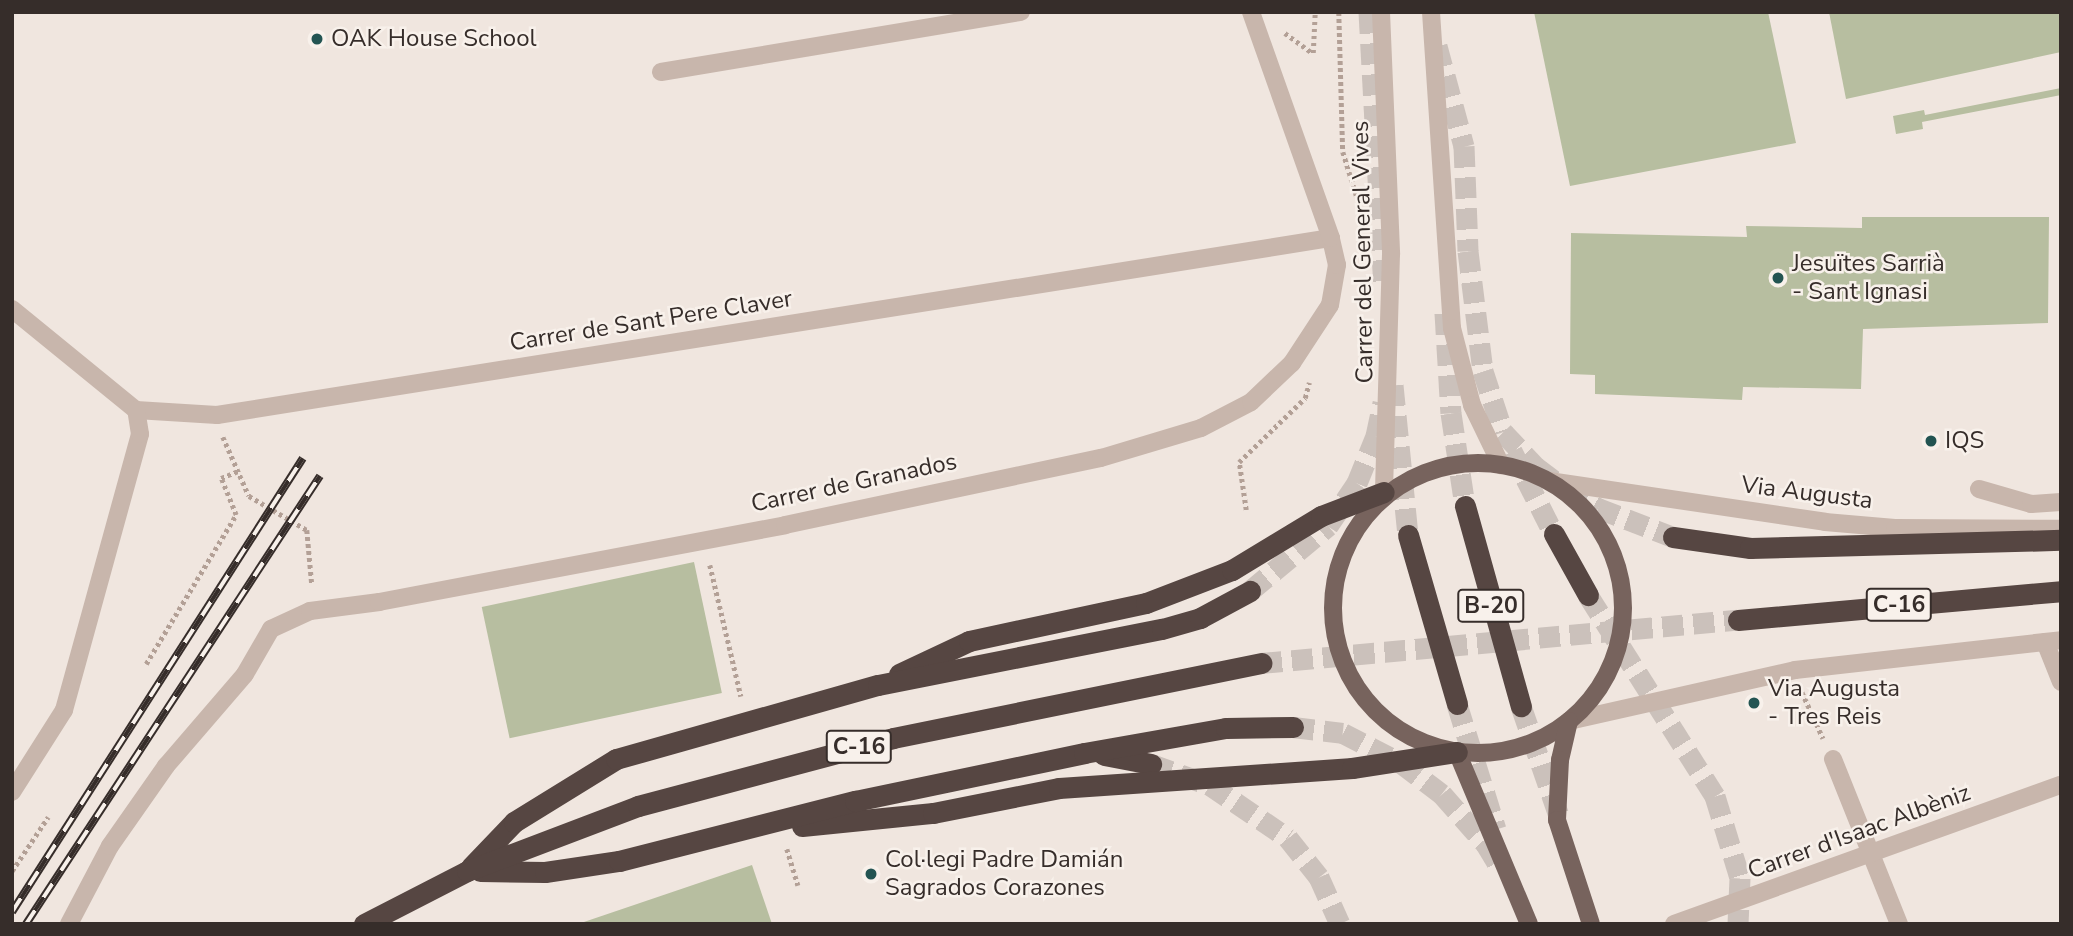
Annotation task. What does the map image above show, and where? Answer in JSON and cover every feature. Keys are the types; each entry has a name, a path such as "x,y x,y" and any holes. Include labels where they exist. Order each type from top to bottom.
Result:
{"highway":[{"path":"878,685 969,641 1158,598 1232,570 1321,516 1384,492"},
{"name":"B-20","path":"1465,506 1521,706"},
{"path":"1554,534 1588,594"},
{"name":"B-20","path":"1408,535 1457,705"},
{"path":"1673,537 1750,548 2061,540"},
{"path":"467,871 514,822 616,759 878,685 1163,629 1199,618 1250,591"},
{"name":"C-16","path":"1738,620 2061,591"},
{"name":"C-16","path":"364,924 467,871 638,806 893,738 1261,663"},
{"path":"467,871 545,872 619,860 717,835 1084,753 1226,728 1293,727"},
{"path":"717,835 933,813 1059,788 1352,768 1457,752"},
{"path":"1084,753 1151,764"}],"main road":[{"path":"1501,465 1549,481 1596,520 1622,583 1623,626 1611,668 1584,708 1569,722 1549,736 1516,749 1457,752 1420,740 1386,720 1352,680 1339,650 1335,586 1344,555 1357,527 1384,492 1435,468 1501,465"},
{"path":"1569,722 1560,760 1557,820 1591,924"},
{"path":"1457,752 1529,924"}],"street":[{"path":"661,72 1021,12"},
{"name":"Carrer de Granados","path":"69,924 110,846 166,766 245,674 271,629 310,611 379,602 785,525 1101,458 1201,428 1251,402 1292,363 1330,305 1336,265 1331,238 1251,12"},
{"name":"Carrer del General Vives","path":"1381,12 1391,254 1384,492"},
{"path":"1431,12 1452,328 1470,398 1501,465"},
{"name":"Carrer de Sant Pere Claver","path":"136,410 217,415 1331,238"},
{"path":"12,309 136,410 140,434 64,710 12,792"},
{"name":"Via Augusta","path":"1549,481 1825,522 1895,528 2061,529"},
{"path":"1979,489 2031,504 2061,502"},
{"path":"1569,722 1795,670 2053,641 2061,682"},
{"path":"1833,759 1899,924"},
{"name":"Carrer d'Isaac Albèniz","path":"1674,924 2061,785"}],"path":[{"path":"1278,28 1313,53 1314,12"},
{"path":"1339,12 1343,152 1357,197"},
{"path":"1246,510 1238,463 1305,398 1312,372"},
{"path":"219,429 249,496 307,530 310,611"},
{"path":"146,664 236,515 221,478 238,471"},
{"path":"707,554 743,704"},
{"path":"1800,688 1833,759"},
{"path":"12,871 48,817"}],"green space":[{"path":"1534,12 1768,12 1796,143 1570,186"},
{"path":"1829,12 2061,12 2061,52 1846,99"},
{"path":"2061,88 2061,95 1922,122 1923,129 1896,134 1893,116 1924,110 1925,115"},
{"path":"1862,217 2049,217 2048,323 1863,329 1861,389 1743,387 1742,400 1595,394 1595,375 1570,374 1571,233 1747,237 1746,226 1862,228"},
{"path":"694,562 722,693 510,738 482,607"},
{"path":"752,865 772,924 578,924"}],"tunnel":[{"path":"1369,12 1384,286"},
{"path":"1437,46 1464,146 1468,251 1483,371 1503,432 1536,467 1567,490 1598,508 1673,537"},
{"path":"1445,313 1451,413 1465,506"},
{"path":"1393,385 1408,535"},
{"path":"1250,591 1328,526 1357,483 1376,436 1383,403"},
{"path":"1512,451 1554,534"},
{"path":"1588,595 1715,796 1740,878 1738,924"},
{"path":"1261,663 1738,620"},
{"path":"1457,704 1496,829"},
{"path":"1521,706 1559,816"},
{"path":"1293,727 1343,733 1401,763 1442,794 1486,844 1499,866"},
{"path":"1151,764 1210,785 1288,838 1319,877 1340,924"}],"railway":[{"path":"12,912 303,458"},
{"path":"26,924 320,476"}],"place":[{"name":"OAK House School","path":"317,39"},
{"name":"Jesuïtes Sarrià - Sant Ignasi","path":"1778,278"},
{"name":"IQS","path":"1931,441"},
{"name":"Via Augusta - Tres Reis","path":"1754,703"},
{"name":"Col·legi Padre Damián Sagrados Corazones","path":"871,874"}]}
